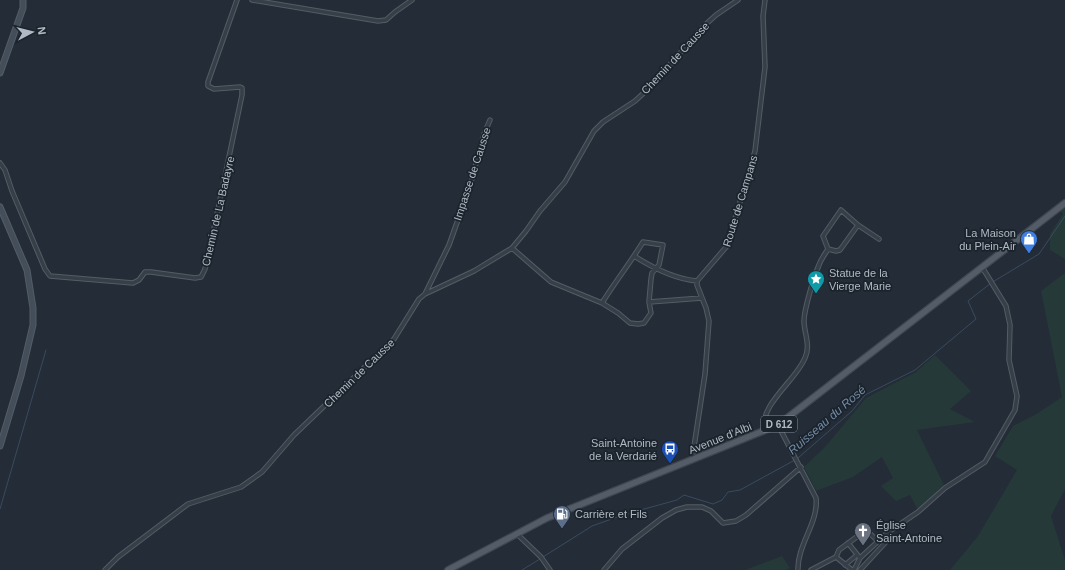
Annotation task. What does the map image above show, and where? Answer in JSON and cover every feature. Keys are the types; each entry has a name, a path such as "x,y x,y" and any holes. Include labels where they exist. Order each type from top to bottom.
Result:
{"main road":[{"path":"0,73 23,8 24,0"},
{"name":"Avenue d'Albi","path":"448,570 547,518 576,505 692,460 778,424 1065,203"},
{"path":"0,207 27,270 33,308 33,325 21,376 0,446"}],"street":[{"name":"Chemin de La Badayre","path":"0,163 5,170 12,191 45,269 50,276 133,283 139,280 145,272 195,278 201,277 205,269 209,252 242,95 242,88 240,87 214,89 208,86 208,82 237,0"},
{"path":"252,0 378,21 386,20 412,0"},
{"name":"Chemin de Causse","path":"105,570 118,557 188,504 240,487 262,472 294,435 394,339 419,299 424,294 474,271 512,248 540,210 565,182 594,130 648,89 716,14 738,0"},
{"name":"Route de Campans","path":"697,280 727,246 755,151 764,68 763,16 765,0"},
{"name":"Impasse de Causse","path":"424,294 449,245 470,186 484,134 490,120"},
{"path":"764,431 763,424 766,412 806,358 808,344 804,316 819,264 828,249 824,236 841,210 858,225 879,239"},
{"path":"828,249 836,251 840,250 858,225"},
{"path":"512,248 551,282 602,303 630,323 638,324 644,323 650,316 651,308 648,302 652,273 659,265 663,245 643,242 602,303"},
{"path":"634,256 655,269 675,276 697,280 706,308 709,321 705,374 692,460"},
{"path":"844,570 887,533 918,512 945,488 985,462 1015,410 1017,396 1009,360 1010,325 1006,306 982,267"},
{"path":"648,302 702,298"},
{"path":"778,424 815,495 817,503 799,556 798,570"},
{"path":"604,570 618,553 628,544 662,518 676,510 687,507 702,507 711,511 723,523 736,521 746,515 801,467"},
{"path":"811,570 836,557 839,550 866,530 878,541"},
{"path":"860,570 885,543 887,533"},
{"path":"516,534 541,558 550,570"},
{"path":"848,543 858,557"},
{"path":"836,557 853,570 858,557"},
{"path":"823,564 824,570"}],"shaded area":[{"path":"1065,206 1065,259 1050,250 1050,234 1063,214 1059,210"},
{"path":"1065,273 1065,489 1051,516 1065,560 1065,570 950,570 978,536 1017,470 995,456 1013,426 1038,413 1062,397 1041,291"},
{"path":"935,355 971,391 950,409 975,422 917,430 944,485 918,510 910,495 896,501 881,486 893,478 882,457 853,477 816,491 804,467 825,447 866,398 916,372"},
{"path":"782,556 790,568 786,570 745,570"}],"waterway":[{"name":"Ruisseau du Rosé","path":"798,458 852,411 865,395 915,370 976,319 968,301 991,283 1039,254 1065,216"},
{"path":"0,509 46,350"},
{"name":"Ruisseau du Rosé","path":"543,557 592,526 626,514 677,500 684,495 713,504 722,500 728,492 740,490 795,460"},
{"name":"Ruisseau du Rosé","path":"522,570 540,559"}],"place":[{"name":"La Maison du Plein-Air","path":"1029,254"},
{"name":"Statue de la Vierge Marie","path":"816,294"},
{"name":"Saint-Antoine de la Verdarié","path":"670,464"},
{"name":"Carrière et Fils","path":"562,529"},
{"name":"Église Saint-Antoine","path":"863,546"}]}
